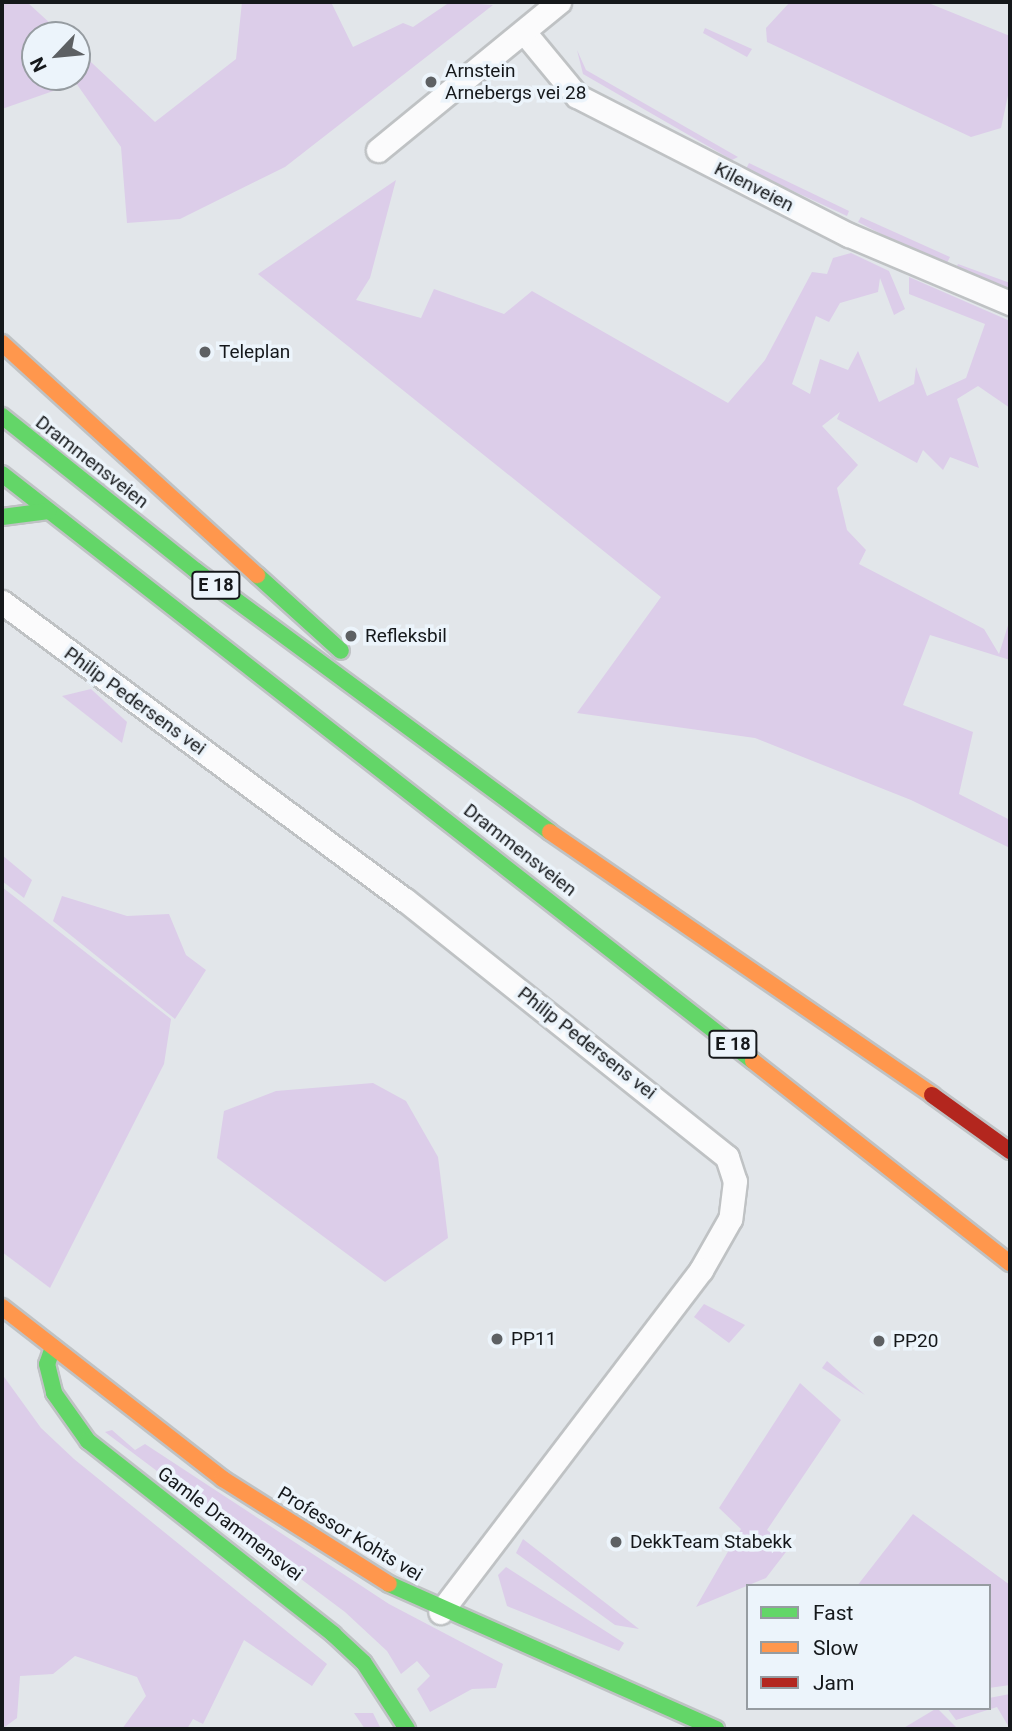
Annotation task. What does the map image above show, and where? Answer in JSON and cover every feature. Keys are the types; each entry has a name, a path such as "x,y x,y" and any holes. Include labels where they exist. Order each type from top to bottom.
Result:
{"main road":[{"name":"E 18","path":"2,343 144,467 436,747"},
{"name":"Drammensveien","path":"2,416 436,747 1010,1151"},
{"name":"Drammensveien","path":"2,474 1010,1263"},
{"path":"2,517 49,511"},
{"name":"Professor Kohts vei","path":"2,1307 286,1523 440,1612 716,1729"},
{"name":"Gamle Drammensvei","path":"53,1347 47,1364 54,1393 88,1441 333,1634 363,1663 407,1729"}],"street":[{"path":"378,150 559,2"},
{"name":"Kilenveien","path":"524,32 577,96 849,235 1010,303"},
{"name":"Philip Pedersens vei","path":"2,602 404,899 727,1157 735,1181 730,1219 715,1249 440,1612"}],"shaded area":[{"path":"242,2 331,2 353,47 403,23 413,27 450,2 493,5 285,167 180,219 127,223 121,147 82,91 91,91 91,62 155,122 236,59"},
{"path":"790,2 926,2 1010,36 1010,86 1001,128 971,137 767,42 766,28"},
{"path":"28,3 48,21 21,21 21,91 53,91 2,109 2,4"},
{"path":"705,28 752,49 747,57 703,33"},
{"path":"577,50 586,70 738,157 732,160 583,74"},
{"path":"749,163 849,211 847,216 746,169"},
{"path":"396,180 370,278 356,300 421,318 434,289 504,314 532,291 728,403 765,360 812,272 827,274 833,258 851,253 889,271 905,309 894,315 880,278 878,292 840,303 829,322 816,316 792,384 810,394 820,359 848,370 858,351 879,402 914,384 916,367 927,396 966,378 985,324 909,294 909,277 1010,321 1010,408 978,386 957,399 979,468 950,457 943,470 923,450 917,463 837,419 840,412 822,426 858,465 837,488 847,530 866,550 859,564 984,629 999,654 1010,619 1010,660 930,635 903,705 973,732 959,794 1010,820 1010,848 911,800 755,738 577,713 661,597 258,274"},
{"path":"861,217 950,257 945,267 858,222"},
{"path":"958,264 1010,283 1010,294 954,272"},
{"path":"91,689 127,722 122,743 62,696"},
{"path":"2,855 32,880 24,898 2,881"},
{"path":"2,887 171,1019 164,1064 50,1288 2,1252"},
{"path":"62,896 127,916 169,914 186,955 206,970 175,1019 53,921"},
{"path":"373,1083 406,1101 438,1157 448,1238 385,1282 217,1158 224,1111 276,1091"},
{"path":"704,1304 745,1325 729,1343 694,1317"},
{"path":"827,1361 865,1395 822,1368"},
{"path":"2,1374 41,1428 74,1459 327,1664 312,1686 244,1640 203,1724 193,1719 187,1729 122,1729 146,1696 137,1677 75,1656 53,1674 20,1676 17,1718 2,1729"},
{"path":"800,1383 841,1420 767,1530 789,1548 766,1578 746,1584 696,1607 741,1529 719,1508"},
{"path":"112,1430 135,1450 145,1444 389,1604 503,1664 496,1688 472,1689 430,1712 417,1689 430,1676 417,1661 401,1674 387,1651 345,1612 105,1432"},
{"path":"913,1514 1010,1585 1010,1685 991,1688 991,1584 859,1584"},
{"path":"523,1539 639,1629 615,1625 516,1553"},
{"path":"506,1567 624,1643 619,1651 507,1606 498,1575"},
{"path":"1010,1694 1010,1729 997,1707 991,1709 991,1698"},
{"path":"934,1710 939,1710 958,1729 902,1729"},
{"path":"948,1710 988,1710 956,1720"},
{"path":"354,1713 373,1713 381,1729 365,1729"}],"traffic: fast":[{"path":"2,416 195,570 550,832"},
{"path":"2,474 753,1061"},
{"path":"2,517 49,511"},
{"path":"257,575 341,651"},
{"path":"53,1347 47,1364 54,1393 88,1441 333,1634 364,1663 407,1729"},
{"path":"389,1584 716,1729"}],"traffic: slow":[{"path":"2,343 257,575"},
{"path":"550,832 932,1095"},
{"path":"753,1061 1010,1263"},
{"path":"2,1307 223,1479 389,1584"}],"traffic: jam":[{"path":"932,1095 1010,1151"}],"place":[{"name":"Arnstein Arnebergs vei 28","path":"431,82"},
{"name":"Teleplan","path":"205,352"},
{"name":"Refleksbil","path":"351,636"},
{"name":"PP11","path":"497,1339"},
{"name":"PP20","path":"879,1341"},
{"name":"DekkTeam Stabekk","path":"616,1542"}]}
